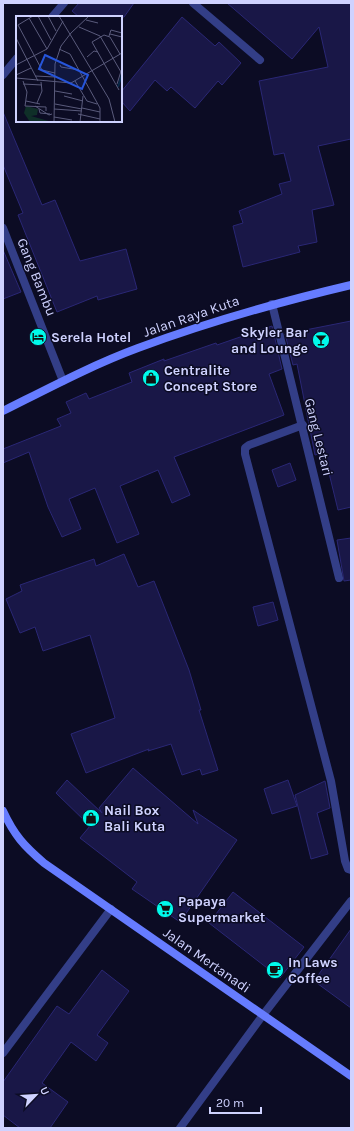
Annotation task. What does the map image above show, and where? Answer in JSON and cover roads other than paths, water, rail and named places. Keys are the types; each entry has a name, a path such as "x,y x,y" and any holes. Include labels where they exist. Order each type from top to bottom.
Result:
{"street":[{"path":"53,16 64,3"},
{"path":"193,3 260,60"},
{"path":"3,75 16,59"},
{"name":"Gang Bambu","path":"3,228 64,381"},
{"name":"Jalan Raya Kuta","path":"3,411 137,348 220,319 272,304 351,285"},
{"name":"Gang Lestari","path":"272,304 303,425 339,578"},
{"path":"303,425 249,445 245,448 245,454 331,781 345,862 348,869 351,870"},
{"name":"Jalan Mertanadi","path":"3,811 14,834 24,846 44,863 351,1076"},
{"path":"180,1128 351,901"},
{"path":"3,1053 111,909"}],"place":[{"name":"Serela Hotel","path":"38,337"},
{"name":"Skyler Bar and Lounge","path":"321,340"},
{"name":"Centralite Concept Store","path":"151,378"},
{"name":"Nail Box Bali Kuta","path":"91,818"},
{"name":"Papaya Supermarket","path":"165,909"},
{"name":"In Laws Coffee","path":"275,970"}]}
